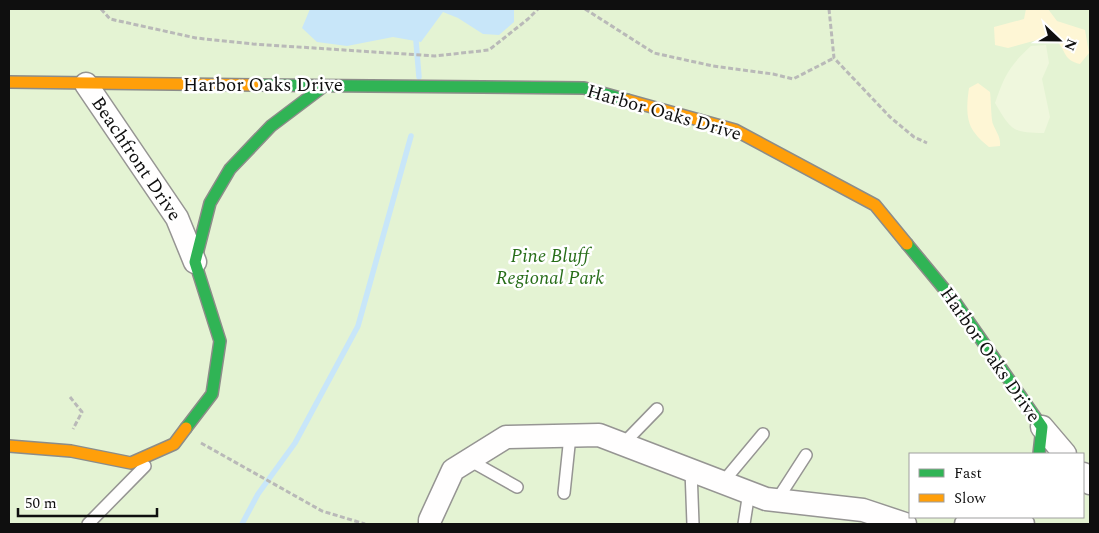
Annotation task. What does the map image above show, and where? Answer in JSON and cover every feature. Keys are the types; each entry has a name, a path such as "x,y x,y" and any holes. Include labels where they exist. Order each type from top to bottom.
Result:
{"street":[{"name":"Harbor Oaks Drive","path":"9,82 584,88 735,130 875,205 955,302 1042,428 1064,453"},
{"name":"Beachfront Drive","path":"9,446 71,451 131,463 174,444 212,394 220,341 195,262 177,218 86,84"},
{"name":"Beachfront Drive","path":"195,262 210,203 230,169 270,126 324,86"},
{"name":"Harbor Oaks Drive","path":"1039,453 1042,428"},
{"path":"430,524 430,520 453,470 506,437 599,435 766,499 863,510 905,524"},
{"path":"966,524 992,520 1023,524"}],"lane":[{"path":"623,444 657,409"},
{"path":"722,482 763,434"},
{"path":"564,493 570,436"},
{"path":"88,524 160,450"},
{"path":"777,500 806,455"},
{"path":"469,460 517,488"},
{"path":"690,470 693,524"},
{"path":"744,524 748,492"}],"path":[{"path":"101,9 110,18 196,38 263,45 435,56 489,50 538,9"},
{"path":"585,9 654,53 713,66 773,74 793,79 834,58"},
{"path":"829,9 834,58 890,117 914,137 928,143"},
{"path":"182,433 322,511 365,524"}],"green space":[{"name":"Pine Bluff Regional Park","path":"9,9 1090,9 1090,524 9,524"},
{"path":"1046,45 1049,63 1042,79 1050,117 1044,133 1019,131 1009,124 995,103 1001,85 1018,59 1031,46"}],"sand":[{"path":"1026,9 1048,9 1057,21 1085,30 1089,53 1080,64 1068,58 1056,40 1037,40 1008,48 995,45 994,27 1024,19"},
{"path":"978,83 990,92 992,121 999,137 1000,146 989,147 976,134 969,122 967,105 969,88"}],"water":[{"path":"310,9 514,9 514,22 499,35 483,34 458,18 443,12 421,42 393,37 347,46 317,42 302,28"}],"waterway":[{"path":"416,41 419,77"},
{"path":"242,524 258,494 295,443 358,326 411,136"}],"traffic: fast":[{"path":"259,85 584,88 627,100"},
{"path":"186,428 212,394 220,341 195,262 210,203 230,169 271,126 324,86"},
{"path":"907,244 955,302 1042,427 1039,453"}],"traffic: slow":[{"path":"9,82 259,85"},
{"path":"627,100 735,130 875,205 907,244"},
{"path":"9,446 71,451 131,463 174,444 186,428"}]}
